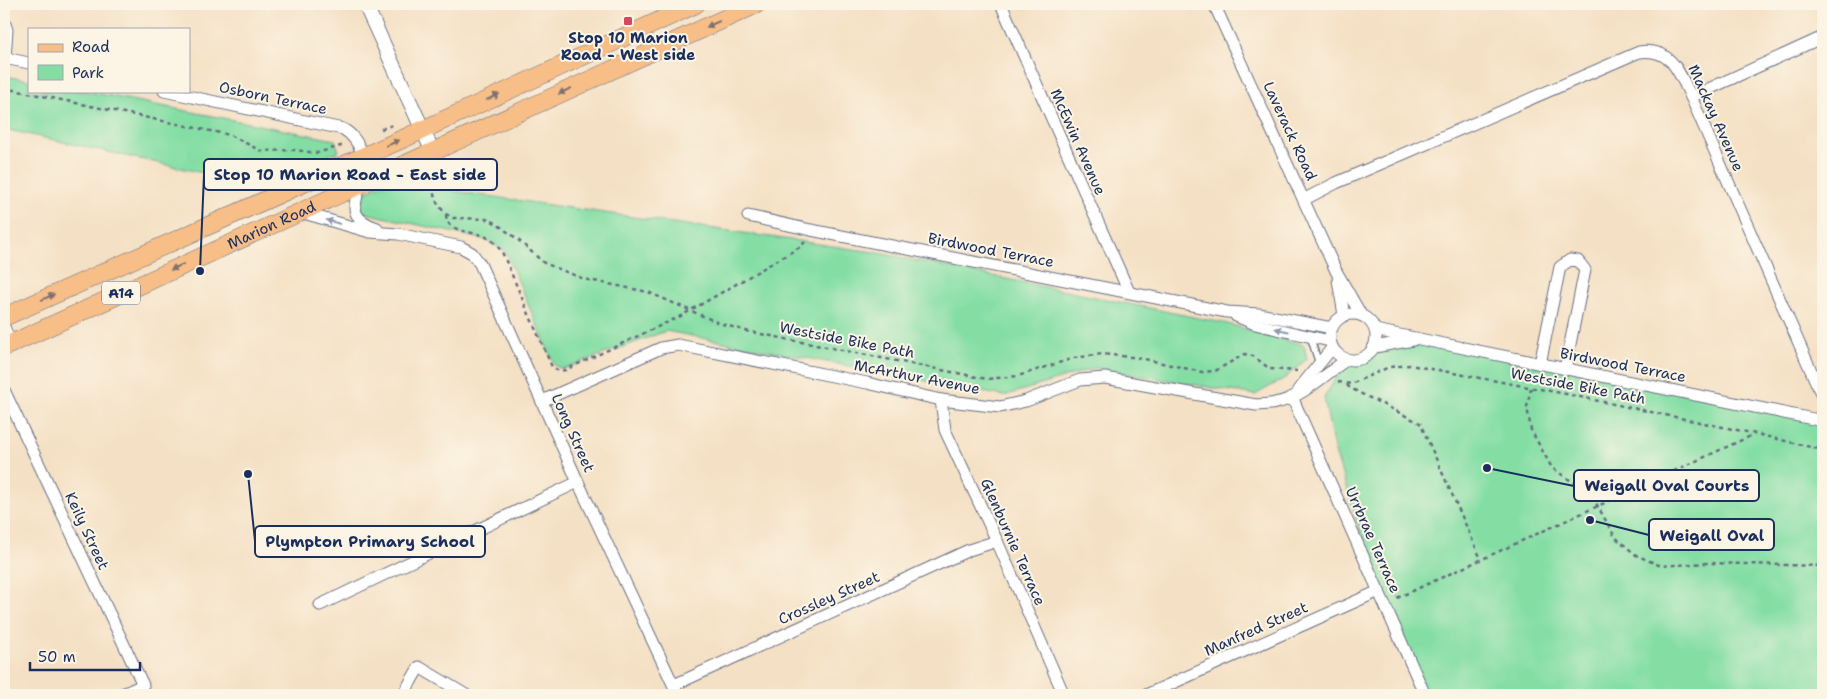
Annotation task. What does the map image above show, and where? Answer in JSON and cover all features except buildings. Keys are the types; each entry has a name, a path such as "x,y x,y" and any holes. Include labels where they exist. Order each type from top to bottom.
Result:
{"main road":[{"name":"Marion Road","path":"4,317 696,4"},
{"name":"Marion Road","path":"8,345 757,4"}],"street":[{"path":"365,4 433,152"},
{"name":"McEwin Avenue","path":"1000,4 1129,292"},
{"name":"Laverack Road","path":"1214,4 1336,270 1362,315"},
{"path":"4,21 7,30 4,58 28,63"},
{"path":"1691,97 1823,37"},
{"name":"Mackay Avenue","path":"1305,199 1336,183 1638,52 1648,50 1662,53 1676,66 1691,97 1823,398 1822,420"},
{"name":"Osborn Terrace","path":"169,92 343,128 350,132 364,155"},
{"name":"Long Street","path":"360,186 354,208 356,214 369,225 398,234 461,247 472,253 480,264 578,482 676,690"},
{"name":"Long Street","path":"299,212 370,232 398,234"},
{"name":"Birdwood Terrace","path":"748,216 1228,312 1258,314 1332,328"},
{"path":"1540,364 1560,266 1570,260 1578,261 1585,270 1565,369"},
{"name":"Laverack Road","path":"1336,270 1344,315"},
{"name":"Birdwood Terrace","path":"1228,312 1256,324 1310,336 1331,344"},
{"path":"1292,397 1319,364 1331,344 1332,328 1339,318 1344,315 1362,315 1369,320 1377,338 1368,356 1360,360 1346,360 1338,355 1331,344"},
{"path":"4,326 8,345"},
{"name":"Birdwood Terrace","path":"1375,330 1822,420"},
{"name":"Birdwood Terrace","path":"1374,347 1417,339"},
{"name":"McArthur Avenue","path":"542,401 661,348 678,345 868,383 941,400 1000,407 1026,402 1080,380 1105,378 1256,405 1277,403 1292,397 1316,383 1346,360"},
{"name":"Keily Street","path":"4,390 143,685 120,695"},
{"name":"Urrbrae Terrace","path":"1292,397 1425,695"},
{"name":"Glenburnie Terrace","path":"941,400 945,430 997,541 1064,695"},
{"path":"320,605 578,482"},
{"name":"Crossley Street","path":"676,690 969,550 997,541"},
{"name":"Manfred Street","path":"1146,695 1379,591"},
{"path":"403,695 419,667 466,695"}],"lane":[{"path":"1310,336 1319,364"}],"path":[{"path":"4,88 230,135 261,151 295,150 317,153 338,148"},
{"path":"425,169 438,205 446,214 446,220 450,226 488,238 502,252 552,367 559,371 565,370 691,310 800,247 808,238 811,230"},
{"name":"Westside Bike Path","path":"446,214 453,218 486,219 494,222 516,238 544,263 584,279 648,292 719,323 746,331 987,379 1018,376 1074,358 1102,354 1140,358 1202,372 1215,371 1244,354 1253,356 1270,369 1299,371"},
{"name":"Westside Bike Path","path":"1346,384 1361,381 1378,370 1410,365 1561,393 1823,450"},
{"path":"1332,378 1420,424 1481,559"},
{"path":"1531,388 1527,407 1531,430 1552,468 1591,494 1597,508 1615,537 1636,555 1661,566 1707,563 1823,566"},
{"path":"1397,598 1756,434"}],"green space":[{"path":"4,76 28,80 28,92 90,92 335,140 339,151 258,185 4,129"},
{"path":"429,163 453,191 874,252 1228,324 1304,345 1307,359 1285,378 1255,395 1095,368 1004,396 666,331 563,369 555,366 505,251 486,240 361,212 365,192"},
{"path":"1417,339 1823,421 1823,695 1426,695 1379,591 1334,449 1324,398 1346,360 1362,358 1375,347"}],"place":[{"name":"Stop 10 Marion Road - West side","path":"628,21"},
{"name":"Stop 10 Marion Road - East side","path":"200,271"},
{"name":"Weigall Oval Courts","path":"1487,468"},
{"name":"Plympton Primary School","path":"248,474"},
{"name":"Weigall Oval","path":"1590,520"}]}
